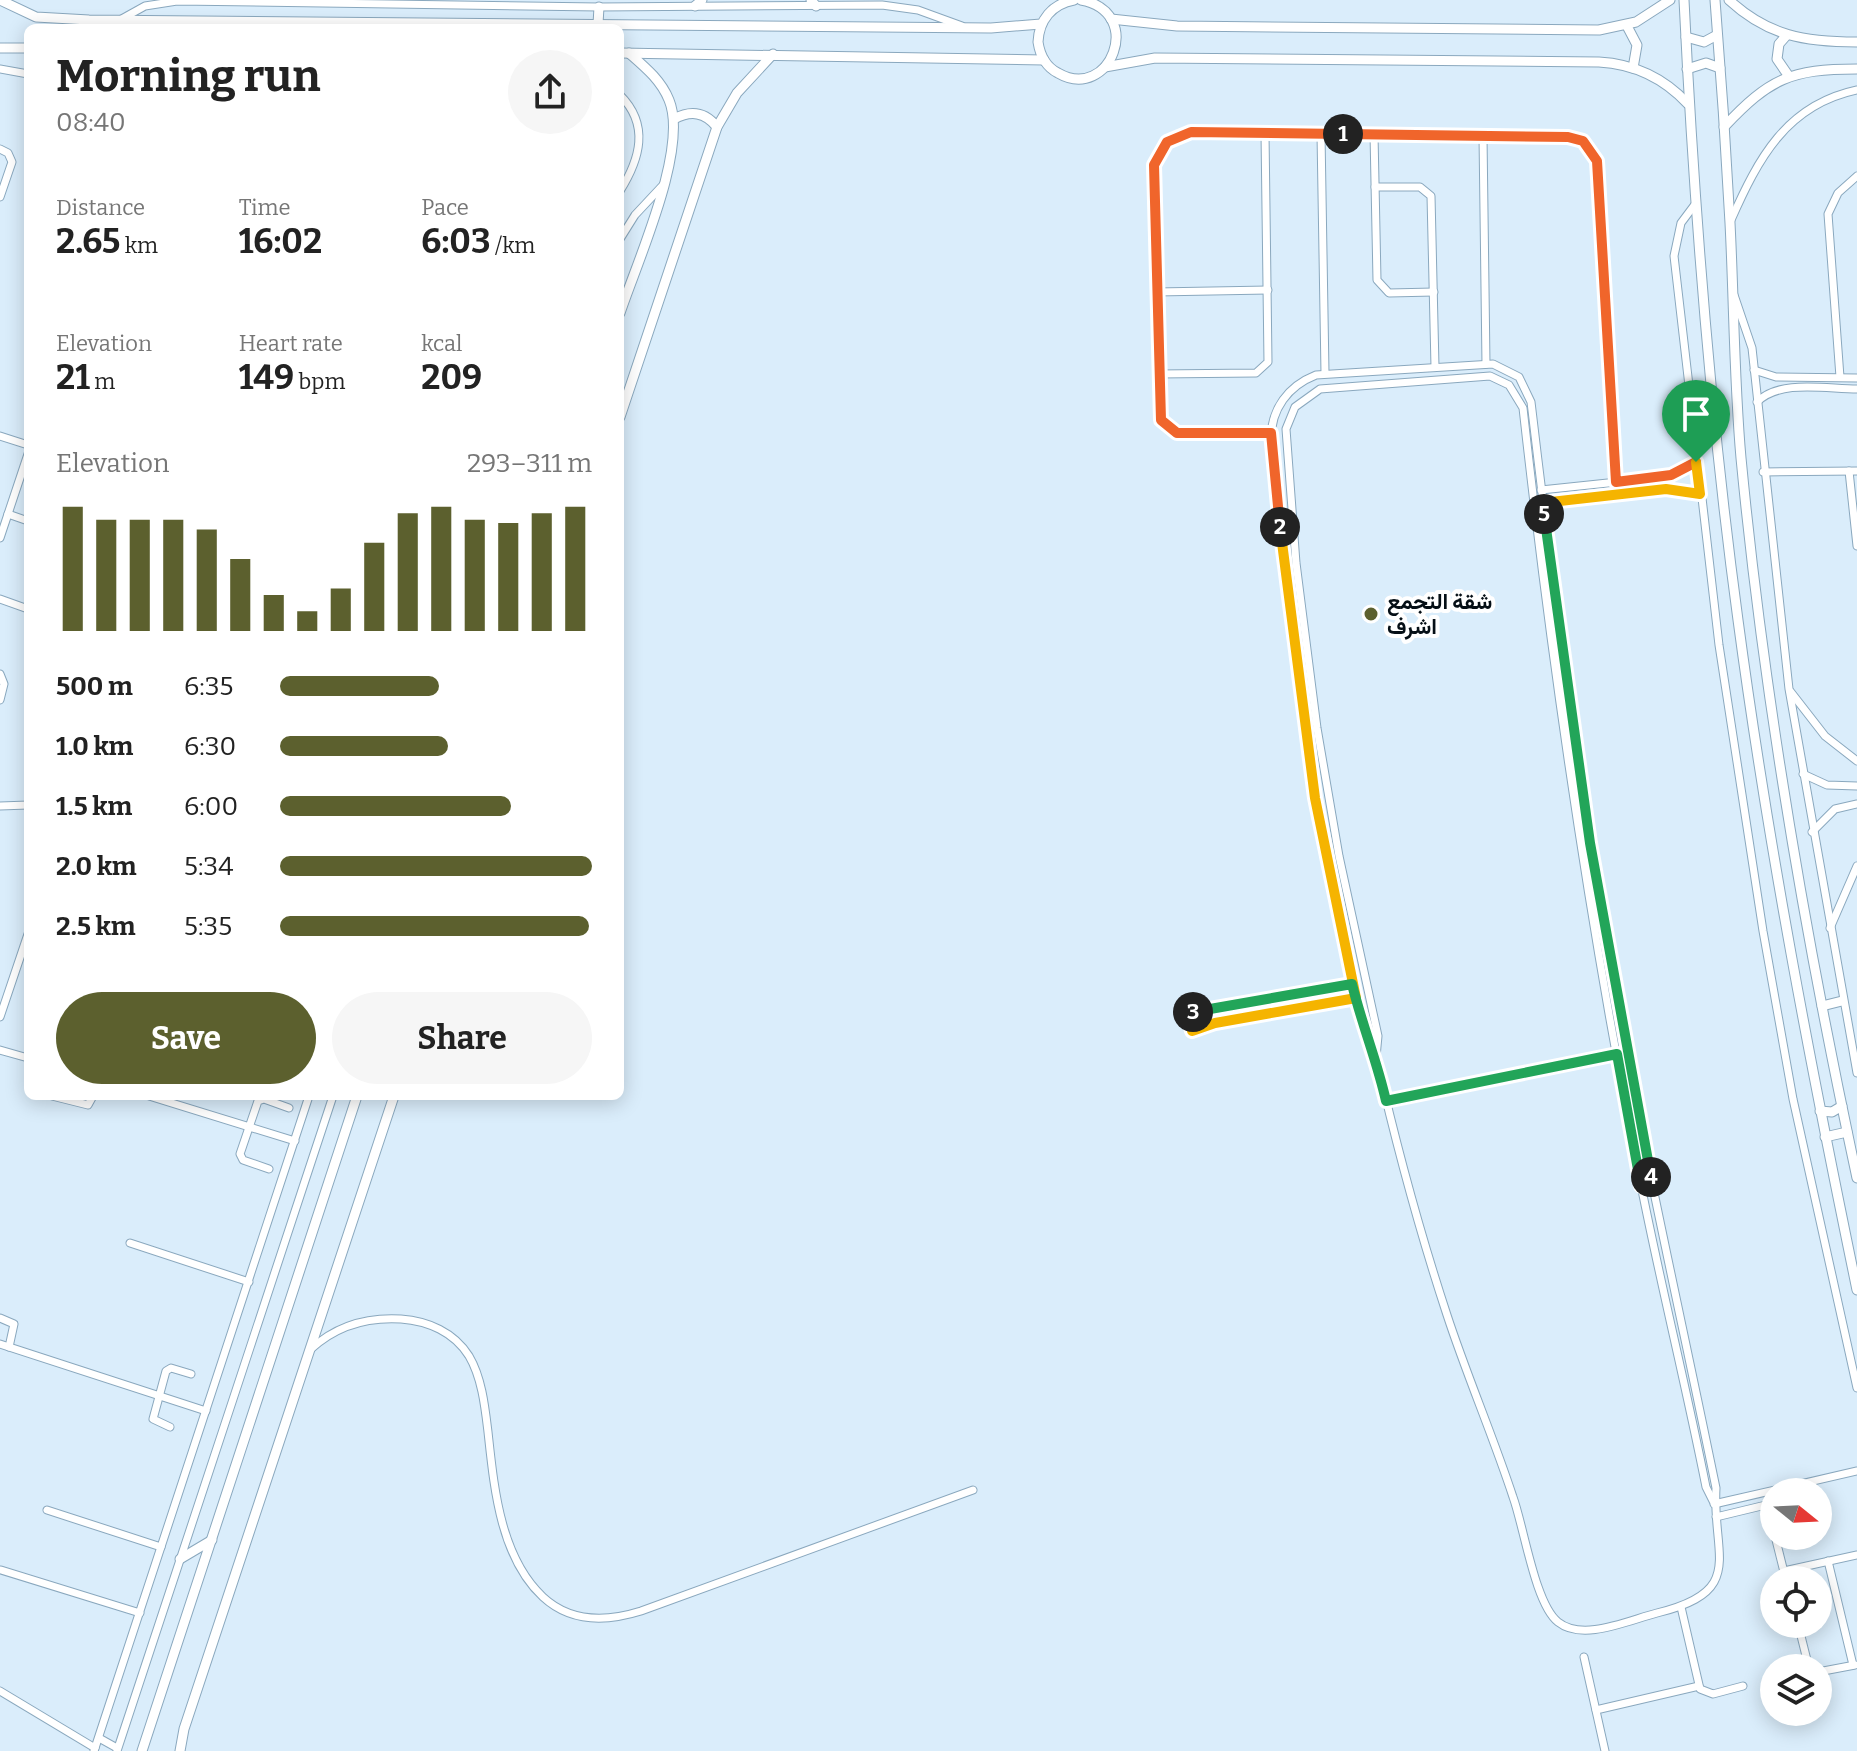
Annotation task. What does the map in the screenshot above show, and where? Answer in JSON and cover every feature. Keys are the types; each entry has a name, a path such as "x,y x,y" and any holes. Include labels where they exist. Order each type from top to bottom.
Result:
{"street":[{"path":"1047,0 1038,42 1044,60 1058,73 1076,79 1089,77 1105,67 1142,59 1599,62 1633,68 1668,85 1689,105"},
{"path":"624,24 964,27 1044,19 1057,5 1074,0"},
{"path":"1081,0 1101,5 1111,19 1116,44 1105,67"},
{"path":"1111,19 1163,25 1599,30 1627,26 1654,13 1670,0"},
{"path":"1684,0 1696,203 1715,428 1737,619 1771,843 1825,1137 1857,1290"},
{"path":"1715,0 1730,222 1736,398 1745,497 1784,781 1822,1006 1857,1178"},
{"path":"1729,0 1757,23 1786,36 1817,42 1857,42"},
{"path":"117,21 145,6 166,1 552,3 599,7 813,3 906,8 964,27"},
{"path":"1,4 36,17 117,21 598,24 599,7"},
{"path":"1627,26 1637,45 1633,68"},
{"path":"1686,37 1699,42 1717,35"},
{"path":"1786,36 1779,44 1777,59 1788,75"},
{"path":"0,48 24,48"},
{"path":"625,53 1044,60"},
{"path":"624,301 674,149 674,119 659,82 625,53"},
{"path":"624,405 717,127 737,93 773,54"},
{"path":"1687,69 1701,63 1720,68"},
{"path":"0,69 24,73"},
{"path":"1724,127 1757,93 1788,75 1814,70 1857,69"},
{"path":"1730,222 1755,167 1777,135 1808,108 1857,90"},
{"path":"624,100 635,115 640,145 635,165 624,184"},
{"path":"674,119 695,113 705,116 717,127"},
{"path":"1271,433 1184,434 1170,431 1159,413 1153,174 1161,149 1175,137 1191,132 1568,137 1583,141 1594,153 1616,482"},
{"path":"1158,374 1262,370 1269,359 1265,133"},
{"path":"1321,134 1325,373"},
{"path":"1374,134 1378,285 1394,294 1434,292"},
{"path":"1483,136 1486,364"},
{"path":"0,149 8,153 12,162 0,197"},
{"path":"1840,377 1828,214 1838,193 1857,176"},
{"path":"624,233 635,215 664,184"},
{"path":"1375,187 1420,187 1431,196 1435,367"},
{"path":"1696,203 1681,223 1674,256 1696,462 1733,740 1772,991 1857,1388"},
{"path":"1156,292 1268,290"},
{"path":"1733,292 1747,325 1789,689 1829,930 1857,1073"},
{"path":"1376,1057 1378,1036 1351,918 1317,728 1290,488 1286,437 1288,421 1295,407 1313,392 1328,387 1483,376 1509,385 1521,401 1538,488 1542,503 1610,963 1716,1488 1714,1502 1721,1554 1717,1577 1703,1596 1681,1607 1582,1630 1563,1625 1548,1611 1515,1500 1430,1262 1376,1057 1365,1038 1338,921 1305,731 1271,433 1279,405 1291,390 1307,379 1325,373 1486,364 1513,372 1527,388 1538,488 1580,844 1600,965 1641,1186 1706,1487 1714,1502"},
{"path":"1754,370 1776,377 1857,378"},
{"path":"1757,402 1767,393 1783,388 1857,389"},
{"path":"0,436 24,444"},
{"path":"1538,488 1671,475 1696,462"},
{"path":"0,538 24,466"},
{"path":"1763,472 1853,471 1857,546"},
{"path":"1671,475 1673,489"},
{"path":"1637,480 1638,492"},
{"path":"1276,490 1290,488"},
{"path":"1542,503 1673,489 1700,494"},
{"path":"8,514 24,520"},
{"path":"0,599 24,608"},
{"path":"0,674 4,684 0,700"},
{"path":"1789,689 1825,736 1857,761"},
{"path":"1305,731 1317,728"},
{"path":"1803,774 1827,785 1857,786"},
{"path":"1812,832 1835,809 1857,804"},
{"path":"0,806 24,805"},
{"path":"1580,844 1590,843"},
{"path":"1829,930 1857,866"},
{"path":"1338,921 1351,918"},
{"path":"0,1017 24,946"},
{"path":"1600,965 1610,963"},
{"path":"1352,984 1222,1009 1187,1012 1187,1022 1192,1031 1215,1023 1356,998"},
{"path":"1822,1006 1842,1001"},
{"path":"0,1050 24,1057"},
{"path":"1386,1101 1617,1054"},
{"path":"64,1100 82,1106 88,1105 91,1100"},
{"path":"162,1100 295,1141"},
{"path":"269,1169 242,1158 249,1127 260,1100 289,1108"},
{"path":"0,1691 95,1749 308,1100"},
{"path":"99,1738 117,1750 332,1100"},
{"path":"142,1751 356,1100"},
{"path":"180,1751 393,1100"},
{"path":"1820,1111 1832,1112 1842,1106"},
{"path":"1825,1137 1847,1132"},
{"path":"1641,1186 1652,1183"},
{"path":"130,1243 249,1282"},
{"path":"0,1318 14,1324 4,1346 206,1411"},
{"path":"310,1351 346,1327 380,1319 429,1324 460,1344 471,1358 481,1388 498,1500 513,1551 540,1594 565,1612 582,1618 611,1618 641,1611 973,1490"},
{"path":"170,1427 153,1419 167,1370 191,1374"},
{"path":"1714,1502 1857,1471"},
{"path":"1716,1517 1760,1507"},
{"path":"47,1510 161,1547"},
{"path":"180,1559 212,1540"},
{"path":"1814,1566 1857,1555"},
{"path":"1828,1561 1855,1665 1832,1669"},
{"path":"1,1570 140,1613"},
{"path":"1681,1607 1699,1686"},
{"path":"1584,1657 1605,1751"},
{"path":"1596,1710 1699,1686 1713,1694 1743,1686"}],"place":[{"name":"شقة التجمع اشرف","path":"1371,614"}],"route":[{"path":"1696,462 1671,475 1616,482 1597,161 1583,141 1568,137 1191,132 1167,142 1157,157 1153,174 1159,413 1164,426 1177,433 1271,433 1297,681 1326,857 1356,998 1215,1023 1192,1031 1187,1022 1187,1012 1211,1011 1352,984 1356,998 1363,1031 1376,1057 1386,1101 1617,1054 1641,1186 1652,1183 1590,843 1542,503 1666,489 1700,494 1696,462"}]}
